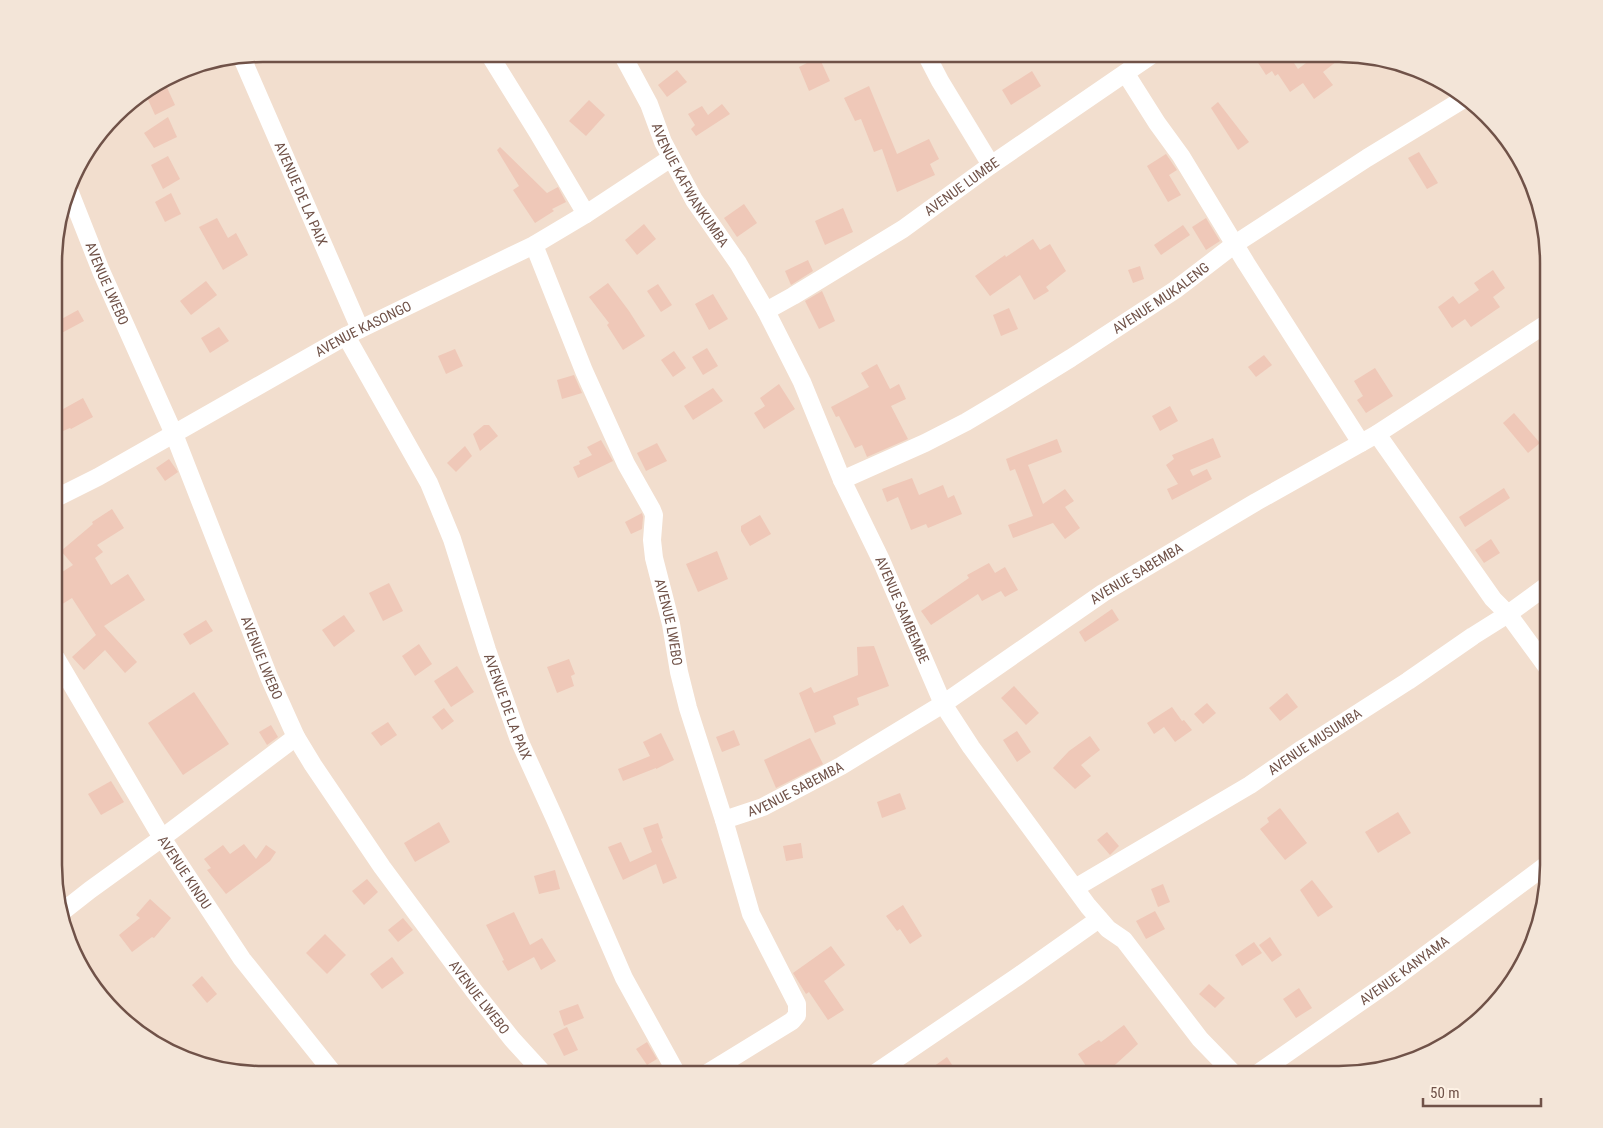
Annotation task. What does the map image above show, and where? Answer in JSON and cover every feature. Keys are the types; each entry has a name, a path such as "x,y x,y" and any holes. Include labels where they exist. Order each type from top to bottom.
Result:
{"street":[{"path":"493,62 538,132 586,214"},
{"name":"AVENUE KAFWANKUMBA","path":"626,62 649,104 672,158 697,205 738,263 766,311"},
{"path":"930,62 991,165"},
{"name":"AVENUE LUMBE","path":"766,311 902,229 991,165 1142,62"},
{"name":"AVENUE DE LA PAIX","path":"244,63 353,333 394,420 436,498 452,539 487,650 519,740 624,978 674,1066"},
{"path":"1126,74 1157,123 1181,156 1246,263 1361,443"},
{"name":"AVENUE MUKALENG","path":"842,480 966,422 1071,358 1175,290 1235,244 1367,158 1459,102"},
{"name":"AVENUE KASONGO","path":"62,495 98,477 353,333 534,245 586,214 672,158"},
{"name":"AVENUE LWEBO","path":"73,200 101,271 174,434 269,677 296,737 382,867 491,1013 537,1066"},
{"name":"AVENUE LWEBO","path":"534,245 592,388 626,464 654,515 652,540 654,558 671,624 679,672 688,708 724,820 751,914 798,1004 797,1014 792,1021 731,1066"},
{"name":"AVENUE SAMBEMBE","path":"766,311 802,382 842,480 881,560 943,704 971,747 1099,919 1108,929 1124,940 1200,1039 1226,1066"},
{"name":"AVENUE SABEMBA","path":"724,820 763,807 841,766 943,704 1102,593 1376,434 1540,328"},
{"path":"1376,434 1494,600 1508,614 1540,658"},
{"name":"AVENUE MUSUMBA","path":"1075,888 1250,785 1508,614 1540,591"},
{"name":"AVENUE KINDU","path":"62,668 162,838 242,959 328,1066"},
{"path":"67,908 296,737"},
{"name":"AVENUE KANYAMA","path":"1268,1066 1392,980 1540,871"},
{"path":"886,1066 1099,919"}],"shaded area":[{"path":"1340,62 1379,66 1404,73 1429,83 1462,104 1491,131 1507,152 1520,174 1534,211 1540,250 1540,878 1537,904 1530,929 1520,954 1499,987 1472,1016 1451,1032 1429,1045 1392,1059 1340,1066 263,1066 224,1062 199,1055 174,1045 141,1024 112,997 89,965 73,929 64,891 62,865 62,263 64,237 69,211 83,174 96,152 121,121 152,96 174,83 211,69 250,63"}],"building":[{"path":"809,62 821,62 830,81 809,91 799,67"},
{"path":"1258,62 1293,62 1298,69 1307,62 1336,62 1323,72 1333,85 1314,99 1303,83 1290,92 1278,74 1275,76 1272,71 1266,75"},
{"path":"677,70 687,82 667,97 658,85"},
{"path":"1032,71 1041,86 1011,105 1002,90"},
{"path":"869,86 897,154 929,139 939,159 930,164 935,175 897,192 882,149 874,152 861,119 855,121 844,98"},
{"path":"167,87 175,105 155,115 148,99"},
{"path":"589,100 605,115 586,136 569,121"},
{"path":"1218,102 1249,142 1238,150 1211,108"},
{"path":"722,104 730,114 696,136 691,129 695,125 688,114 702,106 708,115"},
{"path":"168,117 177,137 154,148 144,133"},
{"path":"500,147 547,193 558,187 566,202 552,209 554,211 535,223 513,190 519,186 497,150"},
{"path":"1419,152 1438,183 1427,189 1408,158"},
{"path":"1166,154 1177,170 1169,175 1181,195 1168,202 1147,166"},
{"path":"168,156 180,179 163,189 151,165"},
{"path":"171,193 181,214 165,222 155,202"},
{"path":"744,204 757,223 737,237 724,218"},
{"path":"843,208 853,232 825,245 815,221"},
{"path":"217,218 228,238 236,233 248,255 223,270 199,227"},
{"path":"1206,218 1220,241 1206,250 1192,227"},
{"path":"644,224 656,239 637,255 625,240"},
{"path":"1183,225 1190,235 1161,255 1154,245"},
{"path":"1033,239 1040,250 1050,244 1066,271 1046,287 1049,291 1034,300 1020,275 990,296 975,276 1005,255 1006,257"},
{"path":"808,260 813,271 791,285 785,271"},
{"path":"1140,266 1144,279 1133,283 1128,270"},
{"path":"1493,270 1505,288 1493,297 1500,307 1471,327 1465,319 1452,328 1438,307 1453,296 1459,304 1479,290 1474,283"},
{"path":"206,281 217,295 191,315 180,301"},
{"path":"608,283 645,336 623,350 607,325 609,323 589,297"},
{"path":"658,284 672,305 661,312 647,291"},
{"path":"822,291 835,321 819,329 805,301"},
{"path":"713,294 728,319 709,330 695,304"},
{"path":"1009,308 1018,329 1001,336 993,315"},
{"path":"78,310 84,321 62,333 62,319"},
{"path":"219,327 229,341 210,353 201,338"},
{"path":"707,348 718,366 703,375 692,357"},
{"path":"455,349 463,366 446,374 438,356"},
{"path":"674,351 686,368 673,377 661,360"},
{"path":"1264,355 1272,365 1256,377 1248,367"},
{"path":"877,364 890,389 899,384 906,399 891,406 908,439 867,457 862,445 855,448 839,416 836,417 831,407 869,387 861,373"},
{"path":"1375,368 1393,396 1366,413 1357,400 1363,396 1354,381"},
{"path":"574,375 582,393 562,399 557,380"},
{"path":"779,384 795,409 764,429 754,413 765,406 760,398"},
{"path":"713,388 723,401 693,420 684,406"},
{"path":"83,398 93,417 71,429 62,431 62,410"},
{"path":"1170,406 1178,421 1160,431 1152,416"},
{"path":"1514,413 1540,443 1528,453 1503,423"},
{"path":"484,425 489,425 498,436 480,451 473,434"},
{"path":"1213,438 1221,457 1190,470 1193,476 1207,469 1212,479 1172,500 1167,489 1178,484 1166,465 1174,459 1172,455"},
{"path":"1057,439 1062,452 1028,465 1043,504 1065,489 1074,501 1065,507 1080,528 1065,539 1053,523 1013,538 1008,525 1033,516 1015,469 1010,471 1006,459"},
{"path":"601,440 613,461 578,478 573,467 580,464 579,461 592,455 587,447"},
{"path":"657,443 667,461 646,471 637,453"},
{"path":"465,446 472,456 456,472 447,463"},
{"path":"169,459 178,472 165,481 156,468"},
{"path":"912,478 919,495 943,485 948,498 954,495 962,514 928,528 926,524 911,530 898,497 887,502 882,489"},
{"path":"1504,488 1510,498 1465,527 1459,517"},
{"path":"112,509 124,528 97,545 103,552 95,558 111,585 128,574 145,600 104,626 137,662 125,673 105,650 84,670 72,657 96,635 72,598 62,604 62,572 73,565 62,550 93,524 92,522"},
{"path":"642,513 642,529 631,534 625,522"},
{"path":"760,515 771,534 750,546 741,531 741,526"},
{"path":"1491,539 1500,553 1484,563 1475,550"},
{"path":"717,551 728,579 698,592 686,564"},
{"path":"989,563 995,573 1005,567 1018,590 1005,597 1001,591 982,601 978,594 931,625 921,611 969,578 967,575"},
{"path":"389,583 403,611 383,621 369,593"},
{"path":"1112,609 1119,620 1085,642 1079,632"},
{"path":"344,615 355,631 334,647 322,630"},
{"path":"206,620 213,631 190,645 183,634"},
{"path":"419,644 432,664 415,676 402,656"},
{"path":"874,646 889,686 857,698 859,705 833,716 836,724 815,733 799,693 811,687 814,693 858,675 857,647"},
{"path":"569,659 575,674 571,676 574,686 557,693 547,667"},
{"path":"457,666 474,692 451,707 434,681"},
{"path":"1014,686 1039,713 1026,725 1001,698"},
{"path":"194,692 229,744 183,775 148,723"},
{"path":"1287,693 1298,707 1280,721 1269,708"},
{"path":"1207,703 1216,713 1203,724 1194,714"},
{"path":"1172,707 1182,721 1184,720 1192,730 1175,742 1164,727 1154,734 1147,723"},
{"path":"444,708 454,721 442,730 432,717"},
{"path":"388,722 397,735 381,746 371,733"},
{"path":"271,725 278,737 267,745 259,732"},
{"path":"734,730 740,745 722,752 716,737"},
{"path":"1017,731 1031,752 1017,762 1003,740"},
{"path":"661,733 674,760 623,781 618,769 650,756 643,742"},
{"path":"1090,736 1100,750 1081,765 1091,776 1075,789 1053,768 1069,751"},
{"path":"810,738 823,764 776,788 764,760"},
{"path":"111,781 124,802 101,815 88,794"},
{"path":"900,793 906,809 882,818 877,802"},
{"path":"1280,808 1307,843 1285,860 1260,829 1269,822 1267,818"},
{"path":"1398,812 1411,833 1378,853 1365,832"},
{"path":"439,822 450,842 415,862 404,843"},
{"path":"658,823 663,838 661,839 677,878 663,884 656,864 623,880 608,847 621,842 630,862 652,852 643,828"},
{"path":"1107,832 1119,846 1110,855 1097,840"},
{"path":"801,843 803,858 786,861 783,846"},
{"path":"244,844 256,859 266,845 276,852 270,861 226,894 207,870 211,868 204,859 223,845 230,854"},
{"path":"555,870 560,889 539,894 534,876"},
{"path":"367,879 378,892 364,905 352,891"},
{"path":"1312,880 1333,907 1318,917 1300,890"},
{"path":"1163,884 1170,902 1158,907 1151,889"},
{"path":"150,899 171,918 154,938 152,937 132,952 119,935 140,918 136,915"},
{"path":"903,905 922,936 910,944 900,929 897,931 886,916"},
{"path":"1155,911 1165,929 1146,939 1136,921"},
{"path":"514,912 530,945 542,938 556,961 541,970 534,957 508,971 486,925"},
{"path":"403,918 413,930 398,942 388,930"},
{"path":"325,934 346,955 327,974 306,953"},
{"path":"1270,937 1282,955 1272,962 1259,945"},
{"path":"1254,942 1262,953 1242,966 1235,955"},
{"path":"831,946 845,965 824,981 844,1010 828,1020 809,992 806,994 793,973"},
{"path":"392,957 404,973 382,989 370,974"},
{"path":"202,976 217,994 207,1003 192,985"},
{"path":"1209,984 1225,998 1215,1008 1199,994"},
{"path":"1299,988 1312,1008 1296,1018 1283,999"},
{"path":"578,1004 584,1018 564,1026 559,1011"},
{"path":"1124,1025 1138,1044 1114,1066 1086,1066 1078,1054 1099,1040 1101,1042"},
{"path":"567,1027 578,1050 564,1056 553,1034"},
{"path":"647,1042 657,1059 647,1065 636,1049"},
{"path":"947,1057 953,1066 934,1066"}]}
